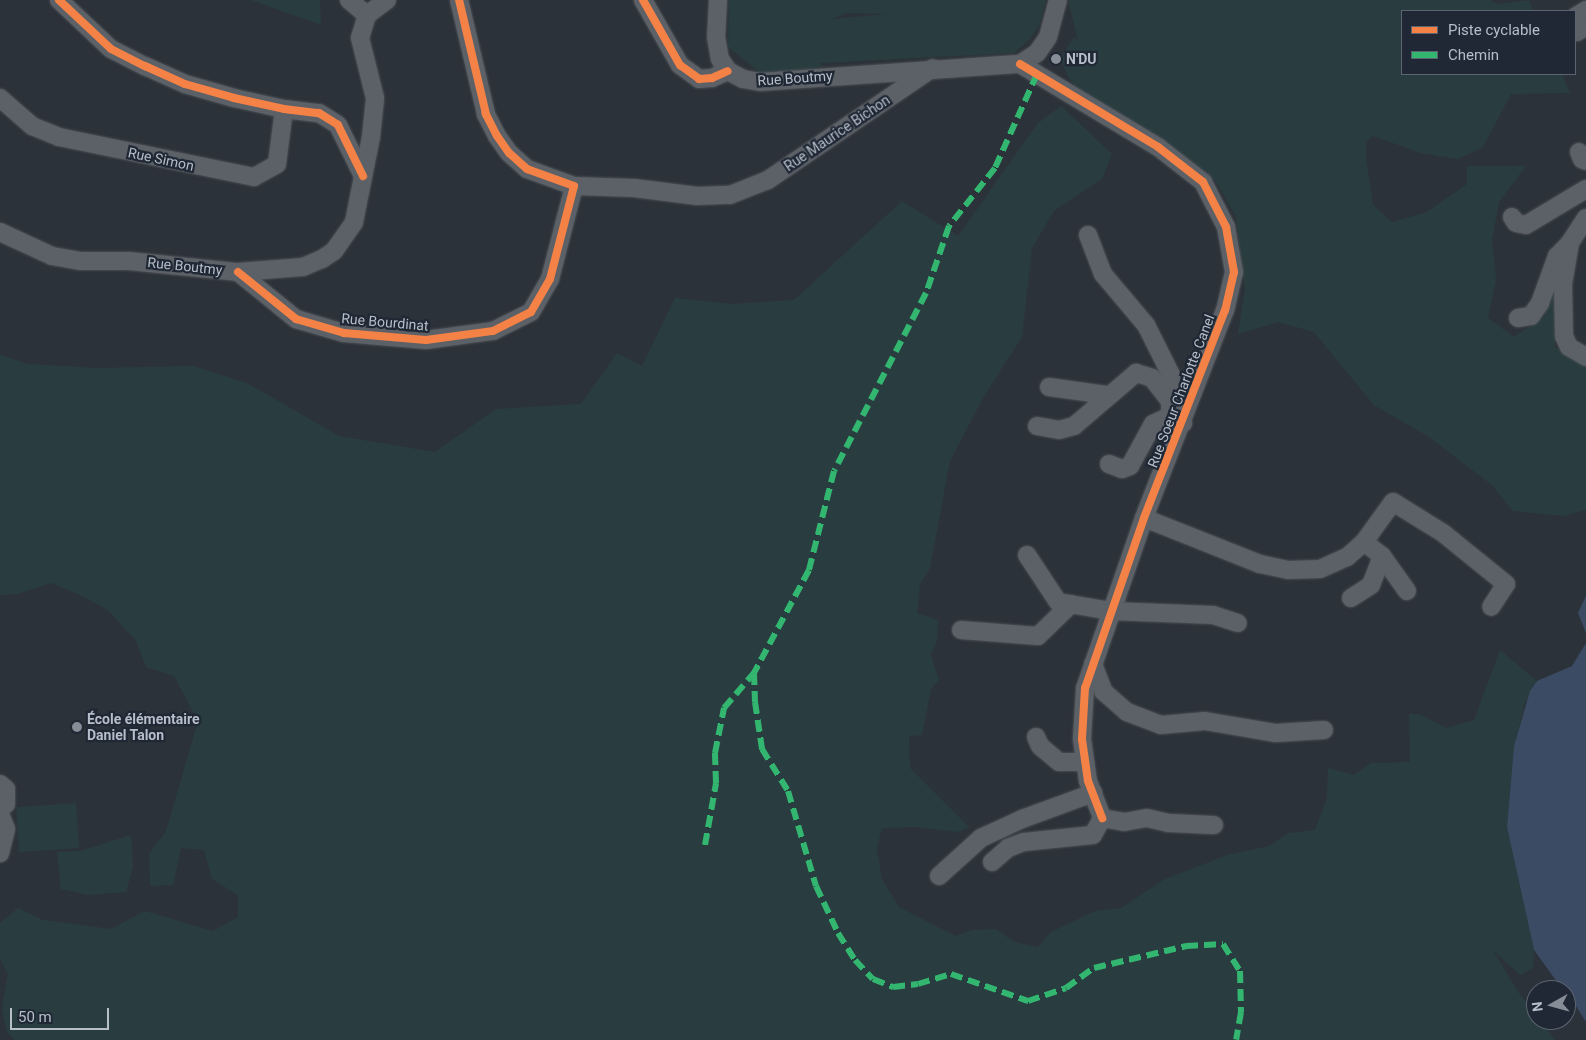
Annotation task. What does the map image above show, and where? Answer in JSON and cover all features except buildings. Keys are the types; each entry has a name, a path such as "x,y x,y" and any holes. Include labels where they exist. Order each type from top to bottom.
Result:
{"street":[{"path":"59,0 111,48 185,84 284,109 319,113 338,125 363,176"},
{"path":"349,0 367,15 387,0"},
{"path":"458,0 486,114 508,153 527,169 574,186"},
{"path":"643,0 680,65 699,79 712,78 728,71 720,59 716,37 718,0"},
{"path":"934,68 1020,64 1037,53 1048,37 1058,0"},
{"path":"1579,25 1586,10"},
{"name":"Rue Boutmy","path":"0,232 52,256 80,261 129,261 238,272 303,267 334,251 354,222 376,98 360,38 367,15"},
{"name":"Rue Soeur Charlotte Canel","path":"1020,64 1158,146 1203,182 1226,227 1234,272 1225,310 1189,398 1175,414 1144,518 1085,688 1082,739 1085,762 1102,818"},
{"name":"Rue Boutmy","path":"728,71 743,79 760,82 934,68"},
{"name":"Rue Maurice Bichon","path":"574,186 634,188 697,196 730,195 768,180 934,68"},
{"name":"Rue Simon","path":"0,98 32,126 59,137 254,177 277,164 284,109"},
{"name":"Rue Bourdinat","path":"238,272 296,319 344,333 426,340 493,331 531,312 550,279 574,186"},
{"path":"1512,217 1516,224 1526,225 1586,189"},
{"path":"1518,318 1531,316 1540,303 1557,256 1570,243 1586,218"},
{"path":"1088,235 1103,274 1146,325 1171,375 1175,414"},
{"path":"1570,243 1563,284 1564,336 1569,348 1586,357"},
{"path":"1038,426 1059,430 1074,426 1107,395 1136,373 1152,378 1175,414"},
{"path":"1049,387 1107,395"},
{"path":"1109,464 1122,469 1130,466 1152,424 1175,414"},
{"path":"1144,518 1260,564 1288,570 1320,569 1347,557 1364,542 1393,502 1443,533 1506,584 1491,607"},
{"path":"1364,542 1382,556 1407,591"},
{"path":"1026,554 1058,602 1111,611 1213,615 1238,623"},
{"path":"1351,598 1371,585 1382,556"},
{"path":"961,630 1038,636 1071,604"},
{"path":"1093,664 1104,692 1127,712 1161,725 1205,721 1276,733 1324,730"},
{"path":"1036,737 1040,746 1059,762 1085,762"},
{"path":"0,784 6,789 6,804 0,807"},
{"path":"939,876 981,838 1022,819 1093,793"},
{"path":"0,814 6,829 0,853"},
{"path":"992,862 1008,848 1024,842 1093,835 1102,818 1124,822 1147,818 1168,823 1214,825"}],"green space":[{"path":"251,0 320,0 321,25"},
{"path":"729,0 1046,0 1040,24 1029,40 1014,53 820,63 823,67 762,74 728,47","holes":["846,13 887,14 833,19"]},
{"path":"1068,0 1490,0 1497,4 1529,0 1533,10 1401,10 1401,75 1562,75 1570,93 1511,94 1483,147 1458,159 1421,153 1373,136 1366,142 1366,159 1373,205 1392,222 1427,212 1467,184 1467,166 1526,166 1499,202 1492,240 1496,280 1488,318 1514,337 1545,316 1543,279 1553,250 1555,347 1586,367 1586,510 1563,516 1513,511 1493,486 1429,437 1374,405 1314,332 1278,322 1238,334 1245,289 1236,217 1217,183 1156,135 1077,88 1069,78 1060,59 1074,37 1078,41"},
{"path":"1061,106 1112,154 1102,179 1054,211 1032,248 1022,337 984,396 950,461 930,568 920,584 917,613 938,620 937,641 931,655 939,680 931,689 922,735 909,736 910,768 969,827 959,832 916,827 882,828 877,848 882,879 899,907 955,936 972,930 996,929 1014,942 1038,947 1051,932 1095,911 1121,908 1163,880 1227,855 1269,846 1288,833 1315,830 1327,798 1328,768 1354,775 1371,763 1410,762 1409,714 1420,714 1446,728 1474,720 1500,650 1537,681 1525,703 1514,746 1507,827 1534,950 1533,968 1520,975 1493,950 1526,1002 1526,1030 1548,1030 1555,1040 15,1040 7,1032 2,1008 8,974 0,959 0,923 18,908 43,920 111,929 145,911 213,931 238,917 238,895 212,879 204,850 181,848 173,885 150,886 149,854 166,831 198,721 174,676 146,667 136,641 108,610 82,596 51,583 17,594 0,595 0,355 28,364 96,368 193,366 247,383 339,436 435,452 496,409 581,404 617,353 642,366 675,298 732,304 794,300 902,201 958,236 1038,123"},
{"path":"76,803 79,848 19,852 16,807"},
{"path":"131,835 133,867 126,892 88,895 61,889 57,852 80,851"}],"water":[{"path":"1586,596 1586,633 1578,613"},
{"path":"1586,643 1586,1022 1576,1006 1576,980 1556,980 1534,950 1507,827 1514,746 1530,691 1537,681 1572,666"}],"marked path":[{"path":"1037,74 995,168 949,226 926,293 834,471 809,570 754,673 755,702 762,749 788,791 816,886 838,933 855,960 873,979 893,987 918,984 951,974 1028,1001 1066,988 1094,968 1186,946 1223,944 1240,971 1241,1012 1236,1040"},
{"path":"705,845 716,783 715,753 724,708 754,673"}],"cycle path":[{"path":"59,0 111,49 185,84 234,98 284,109 319,113 338,125 363,176"},
{"path":"238,272 296,319 344,333 426,340 493,331 531,312 550,279 574,186 527,169 509,153 497,136 486,114 459,0"},
{"path":"643,0 680,65 699,79 712,78 728,71"},
{"path":"1020,64 1158,147 1203,182 1226,227 1234,272 1225,310 1144,518 1085,688 1082,739 1088,781 1102,818"}],"place":[{"name":"N'DU","path":"1056,59"},
{"name":"École élémentaire Daniel Talon","path":"77,727"}]}
